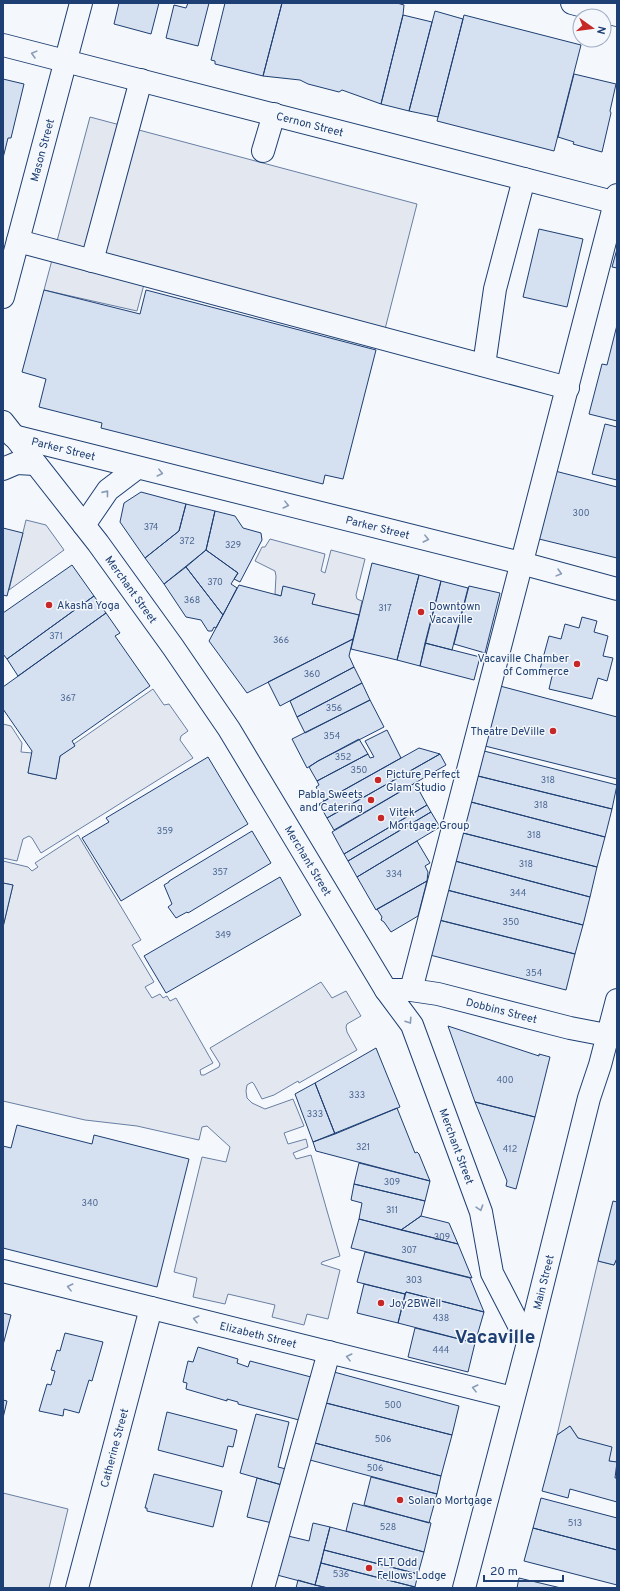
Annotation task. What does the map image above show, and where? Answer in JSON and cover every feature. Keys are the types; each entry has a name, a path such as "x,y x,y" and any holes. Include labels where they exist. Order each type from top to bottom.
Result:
{"street":[{"name":"Mason Street","path":"3,297 7,269 18,241 81,3"},
{"path":"572,3 617,15"},
{"name":"Cernon Street","path":"3,45 524,179 616,200"},
{"path":"92,261 141,80"},
{"path":"264,151 274,114"},
{"path":"484,365 495,289 524,179"},
{"path":"411,990 616,200"},
{"path":"18,241 568,388"},
{"name":"Parker Street","path":"8,429 137,468 521,563 617,589"},
{"name":"Merchant Street","path":"8,429 84,525 169,641 232,733 386,990 412,1024 481,1212 492,1272 528,1343"},
{"path":"3,469 17,463 35,464"},
{"path":"84,525 108,490 137,468"},
{"name":"Dobbins Street","path":"386,990 411,990 438,994 570,1028 612,1036"},
{"name":"Main Street","path":"464,1588 528,1343 589,1098 612,1036 617,1000"},
{"name":"Elizabeth Street","path":"3,1271 513,1398"},
{"name":"Catherine Street","path":"77,1588 151,1308"},
{"path":"263,1588 329,1352"}],"shaded area":[{"path":"90,117 417,204 385,329 148,269 137,311 44,290"},
{"path":"26,520 46,525 64,550 9,590"},
{"path":"270,539 325,554 321,571 325,573 331,550 365,559 356,595 357,599 362,601 359,615 312,604 314,594 283,587 281,596 275,594 275,571 255,561 262,547 265,547"},
{"path":"153,689 164,705 169,704 188,731 181,736 180,740 193,758 41,853 32,838 29,836 23,839 17,861 3,858 3,724 11,726 22,743 21,752 32,753 28,773 56,779 60,756 74,746 74,744"},
{"path":"78,835 141,940 132,945 154,982 145,987 152,998 160,994 163,998 167,996 170,1001 176,998 213,1063 200,1070 201,1075 204,1075 219,1067 220,1064 210,1048 321,982 332,998 346,991 361,1016 347,1024 346,1027 347,1032 357,1050 299,1083 298,1081 274,1095 262,1099 252,1082 247,1085 246,1091 247,1098 252,1103 265,1109 293,1099 304,1126 284,1133 288,1144 306,1139 308,1147 293,1153 296,1159 311,1155 340,1256 322,1262 321,1264 340,1270 328,1319 307,1314 304,1325 272,1317 275,1305 228,1294 225,1304 193,1297 197,1278 174,1272 202,1157 226,1162 230,1147 207,1126 202,1127 199,1140 137,1126 85,1120 3,1101 3,927 13,885 3,883 3,861 28,867 32,871 38,867 35,863"},
{"path":"617,1258 617,1462 609,1461 578,1438 570,1426 557,1435 598,1261 614,1265"},
{"path":"3,1493 68,1509 49,1588 3,1588"}],"building":[{"path":"119,3 159,3 151,34 114,24"},
{"path":"188,3 209,3 198,46 166,38 174,5 186,8"},
{"path":"225,3 282,3 263,76 215,64 215,61 211,60"},
{"path":"282,3 397,3 404,5 403,15 381,104 342,90 339,92 308,84 300,80 263,76"},
{"path":"435,11 463,19 438,117 409,111"},
{"path":"403,15 432,22 409,111 381,104"},
{"path":"464,15 572,43 572,48 580,48 554,151 437,121"},
{"path":"574,74 616,84 602,152 573,144 574,142 558,137"},
{"path":"3,79 24,84 11,138 8,138 3,158"},
{"path":"539,229 583,239 567,307 523,297"},
{"path":"617,249 617,268 612,267"},
{"path":"44,290 140,314 146,290 376,350 343,479 325,475 323,484 101,428 102,423 39,407 46,379 22,372"},
{"path":"617,325 617,421 589,414 602,364 607,365"},
{"path":"605,424 617,427 617,480 592,474"},
{"path":"555,471 617,487 617,558 539,539"},
{"path":"141,492 186,504 179,531 145,558 120,522 124,503"},
{"path":"186,504 215,511 206,550 164,584 145,558 179,531"},
{"path":"215,511 235,516 243,528 261,533 262,540 240,582 234,579 238,573 206,550"},
{"path":"3,528 23,533 7,596 3,595"},
{"path":"206,550 238,573 231,584 237,588 223,615 186,567"},
{"path":"372,563 419,575 397,660 351,649"},
{"name":"Akasha Yoga","path":"72,565 94,596 7,659 3,654 3,613"},
{"path":"186,567 223,615 216,628 214,627 212,631 208,631 201,620 186,617 164,584"},
{"name":"Downtown Vacaville","path":"419,575 441,581 420,666 397,660"},
{"path":"441,581 468,588 452,650 425,643"},
{"path":"239,585 281,596 283,586 315,594 312,604 359,615 353,639 247,693 209,641"},
{"path":"469,586 500,593 485,653 454,644"},
{"path":"94,596 106,613 18,676 7,659"},
{"path":"106,613 120,633 115,636 150,686 72,741 75,746 60,756 56,779 28,773 32,751 3,709 3,687"},
{"name":"Vacaville Chamber of Commerce","path":"582,617 597,621 594,632 608,636 603,656 613,658 607,681 598,678 592,699 549,689 553,672 540,669 549,636 561,639 565,624 579,628"},
{"path":"353,639 349,656 354,667 280,706 268,682"},
{"path":"425,643 480,657 474,680 420,666"},
{"path":"354,667 362,683 297,717 290,701"},
{"path":"362,683 370,700 305,733 297,717"},
{"name":"Theatre DeVille","path":"500,686 617,717 617,779 485,746"},
{"path":"370,700 384,727 307,768 292,739"},
{"path":"387,730 401,758 324,801 316,787 319,785 317,781 368,754 370,758 374,757 365,741"},
{"path":"359,739 368,754 317,781 309,767"},
{"name":"Picture Perfect Glam Studio","path":"419,748 440,754 327,818 319,804"},
{"path":"484,751 617,785 612,809 478,776"},
{"name":"Pabla Sweets and Catering","path":"440,754 446,765 334,830 327,818"},
{"path":"208,757 248,824 121,901 82,838 109,822 106,818"},
{"path":"478,776 612,809 605,837 471,802"},
{"name":"Vitek Mortgage Group","path":"415,783 427,805 344,854 332,832"},
{"path":"471,802 605,837 597,867 463,833"},
{"path":"427,805 431,812 348,861 344,854"},
{"path":"431,812 440,827 357,877 348,861"},
{"path":"252,831 271,863 188,913 187,912 176,918 168,907 172,904 164,885"},
{"path":"463,833 597,867 590,897 455,861"},
{"path":"417,841 430,863 425,866 428,872 427,881 376,910 357,877"},
{"path":"455,861 590,897 583,925 447,890"},
{"path":"280,877 301,915 166,993 144,956"},
{"path":"427,881 418,916 391,932 381,920 382,917 377,909"},
{"path":"3,883 13,885 3,927"},
{"path":"447,890 583,925 575,954 439,920"},
{"path":"439,920 575,954 566,990 430,955"},
{"path":"448,1026 539,1056 539,1054 550,1057 535,1117 475,1102"},
{"path":"376,1048 400,1107 335,1134 315,1083"},
{"path":"315,1083 335,1134 313,1142 295,1094"},
{"path":"475,1102 535,1117 516,1189 506,1186 507,1181"},
{"path":"397,1108 415,1153 417,1152 419,1154 430,1181 316,1151 313,1142"},
{"path":"17,1125 92,1144 94,1135 189,1159 157,1287 3,1248 3,1146 11,1148"},
{"path":"359,1163 430,1181 425,1201 354,1184"},
{"path":"354,1184 425,1201 421,1216 401,1230 359,1219 362,1203 351,1200"},
{"path":"613,1201 617,1202 617,1258 614,1265 598,1261"},
{"path":"421,1216 449,1223 458,1244 401,1230"},
{"path":"359,1219 458,1244 472,1278 351,1248"},
{"path":"365,1252 470,1278 484,1312 406,1292 405,1294 357,1282"},
{"name":"Joy2BWell","path":"364,1284 405,1294 398,1323 357,1313"},
{"path":"406,1292 484,1312 475,1343 398,1323"},
{"path":"3,1313 11,1315 3,1345"},
{"path":"415,1328 475,1343 468,1372 408,1357"},
{"path":"65,1333 103,1342 92,1381 89,1380 79,1413 64,1409 63,1416 39,1411 47,1384 51,1385 55,1371 51,1370 57,1350 60,1351"},
{"path":"198,1347 238,1359 237,1363 248,1367 250,1361 311,1377 299,1420 238,1404 238,1402 227,1399 227,1401 186,1389 187,1383 183,1382 188,1361 193,1362"},
{"path":"334,1372 459,1406 452,1435 326,1403"},
{"path":"3,1400 7,1401 3,1418"},
{"path":"326,1403 452,1435 441,1476 315,1443"},
{"path":"167,1412 237,1430 233,1447 228,1446 223,1467 158,1450"},
{"path":"256,1414 289,1422 278,1467 286,1469 282,1485 240,1473"},
{"path":"570,1426 578,1438 612,1447 609,1461 617,1462 615,1478 617,1478 617,1502 570,1489 568,1498 542,1491 557,1435"},
{"path":"315,1443 441,1476 437,1494 310,1460"},
{"path":"154,1474 222,1491 213,1527 147,1511 147,1508 145,1508"},
{"name":"Solano Mortgage","path":"371,1477 437,1494 429,1523 364,1505"},
{"path":"257,1478 282,1485 272,1523 247,1517"},
{"path":"541,1498 617,1518 617,1550 533,1528"},
{"path":"353,1503 431,1523 424,1552 346,1531"},
{"path":"313,1523 330,1527 315,1585 277,1575 288,1536 309,1541"},
{"path":"330,1527 424,1552 418,1574 324,1550"},
{"path":"533,1528 617,1550 617,1585 524,1561"},
{"name":"FLT Odd Fellows Lodge","path":"324,1550 418,1574 415,1587 321,1563"},
{"path":"321,1563 415,1587 328,1588 315,1585"},
{"path":"519,1578 561,1588 517,1588"},
{"path":"298,1580 315,1585 328,1588 296,1588"}],"place":[{"name":"Akasha Yoga","path":"49,605"},
{"name":"Downtown Vacaville","path":"421,612"},
{"name":"Vacaville Chamber of Commerce","path":"577,664"},
{"name":"Theatre DeVille","path":"553,731"},
{"name":"Picture Perfect Glam Studio","path":"378,780"},
{"name":"Pabla Sweets and Catering","path":"371,800"},
{"name":"Vitek Mortgage Group","path":"381,818"},
{"name":"Joy2BWell","path":"381,1303"},
{"name":"Solano Mortgage","path":"400,1500"},
{"name":"FLT Odd Fellows Lodge","path":"369,1568"}],"district":[{"name":"Vacaville","path":"495,1336"}]}
